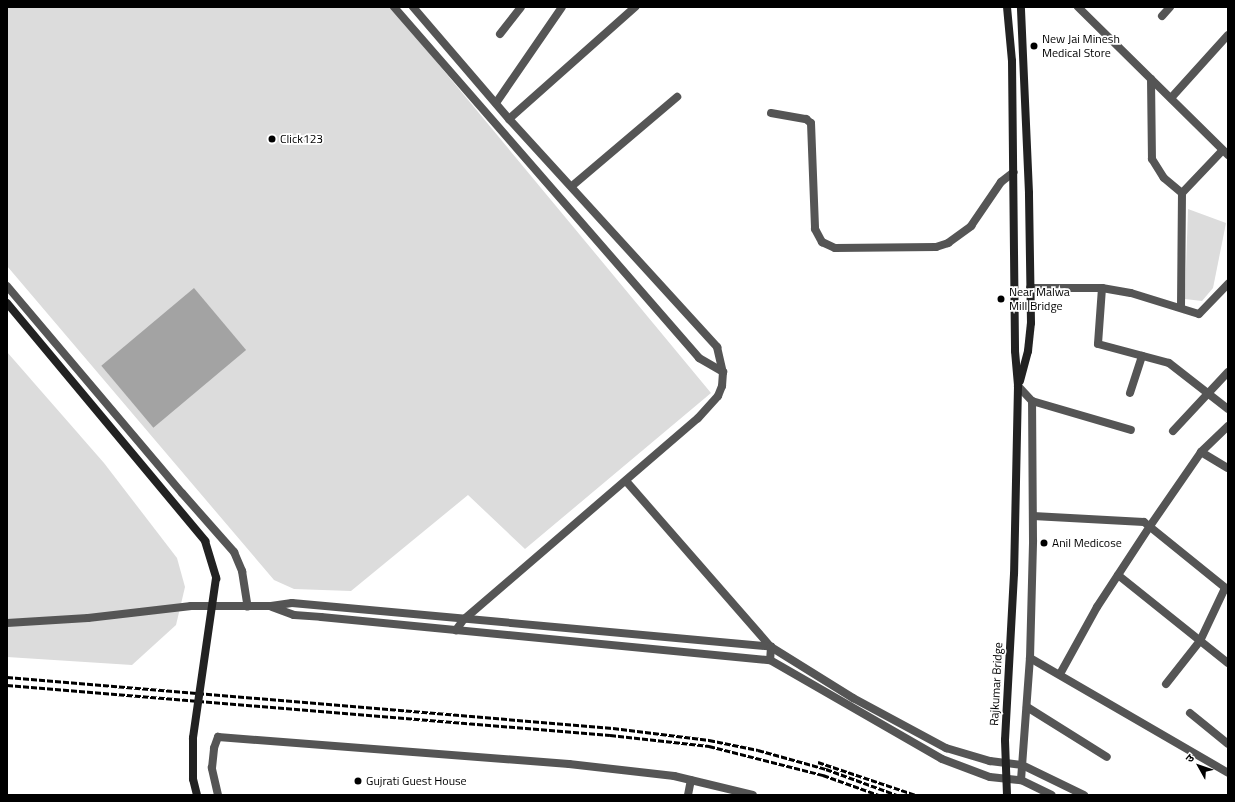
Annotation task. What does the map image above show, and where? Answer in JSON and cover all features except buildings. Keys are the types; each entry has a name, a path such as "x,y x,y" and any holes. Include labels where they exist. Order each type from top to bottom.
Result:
{"main road":[{"path":"1007,7 1012,61 1015,351 1018,386"},
{"path":"1018,386 1028,351 1030,288 1028,158 1021,7"},
{"path":"1014,158 1028,158"},
{"path":"7,302 205,541 216,578 193,738 193,779 197,795"},
{"name":"Rajkumar Bridge","path":"1007,795 1005,728 1014,574 1018,386"}],"street":[{"path":"394,7 699,358 723,372"},
{"path":"412,7 510,119 717,348 723,372 720,391 709,406 626,481 464,619 456,630"},
{"path":"500,34 521,7"},
{"path":"496,103 562,7"},
{"path":"510,119 635,7"},
{"path":"1078,7 1226,153 1182,193 1181,307"},
{"path":"1162,16 1170,7"},
{"path":"1171,98 1228,37"},
{"path":"1151,79 1152,159 1164,178 1182,193"},
{"path":"572,186 677,97"},
{"path":"771,113 806,119 811,123 815,229 822,242 834,248 936,247 948,243 971,226 1001,182 1014,172"},
{"path":"1030,288 1102,288 1131,293 1181,307 1199,314 1228,284"},
{"path":"7,286 182,494 234,552 242,571 248,607"},
{"path":"1102,288 1098,344 1169,363 1228,409"},
{"path":"1130,393 1142,356"},
{"path":"1173,431 1228,372"},
{"path":"1018,386 1032,401 1131,430"},
{"path":"1021,780 1030,658 1033,516 1032,401"},
{"path":"1060,674 1076,641 1150,526 1201,452 1228,426"},
{"path":"1201,452 1228,468"},
{"path":"626,481 771,647 853,698 946,748 990,761 1022,765 1084,795"},
{"path":"1033,516 1144,522 1227,589 1200,641 1166,684"},
{"path":"1118,575 1228,663"},
{"path":"7,623 88,618 191,606 248,607 292,603 771,647"},
{"path":"271,606 294,615 770,660 942,759 990,777 1021,780 1052,795"},
{"path":"770,660 771,647"},
{"path":"1030,658 1060,674 1228,773"},
{"path":"1026,707 1107,757"},
{"path":"1190,713 1228,744"},
{"path":"218,795 212,768 214,748 218,737 570,764 690,780 754,795"},
{"path":"688,795 690,780"}],"shaded area":[{"path":"7,7 391,7 711,393 525,549 468,495 351,591 294,589 274,580 7,266"},
{"path":"1188,209 1226,223 1213,288 1202,301 1185,299"},
{"path":"194,288 246,350 153,428 101,366"},
{"path":"7,352 104,463 177,558 185,587 176,625 132,665 7,657"}],"railway":[{"path":"7,677 613,728 709,740 758,750 826,769 897,795"},
{"path":"7,685 610,735 709,746 823,775 879,795"},
{"path":"818,762 916,795"}],"place":[{"name":"New Jai Minesh Medical Store","path":"1034,46"},
{"name":"Click123","path":"272,139"},
{"name":"Near Malwa Mill Bridge","path":"1001,299"},
{"name":"Anil Medicose","path":"1044,543"},
{"name":"Gujrati Guest House","path":"358,781"}]}
